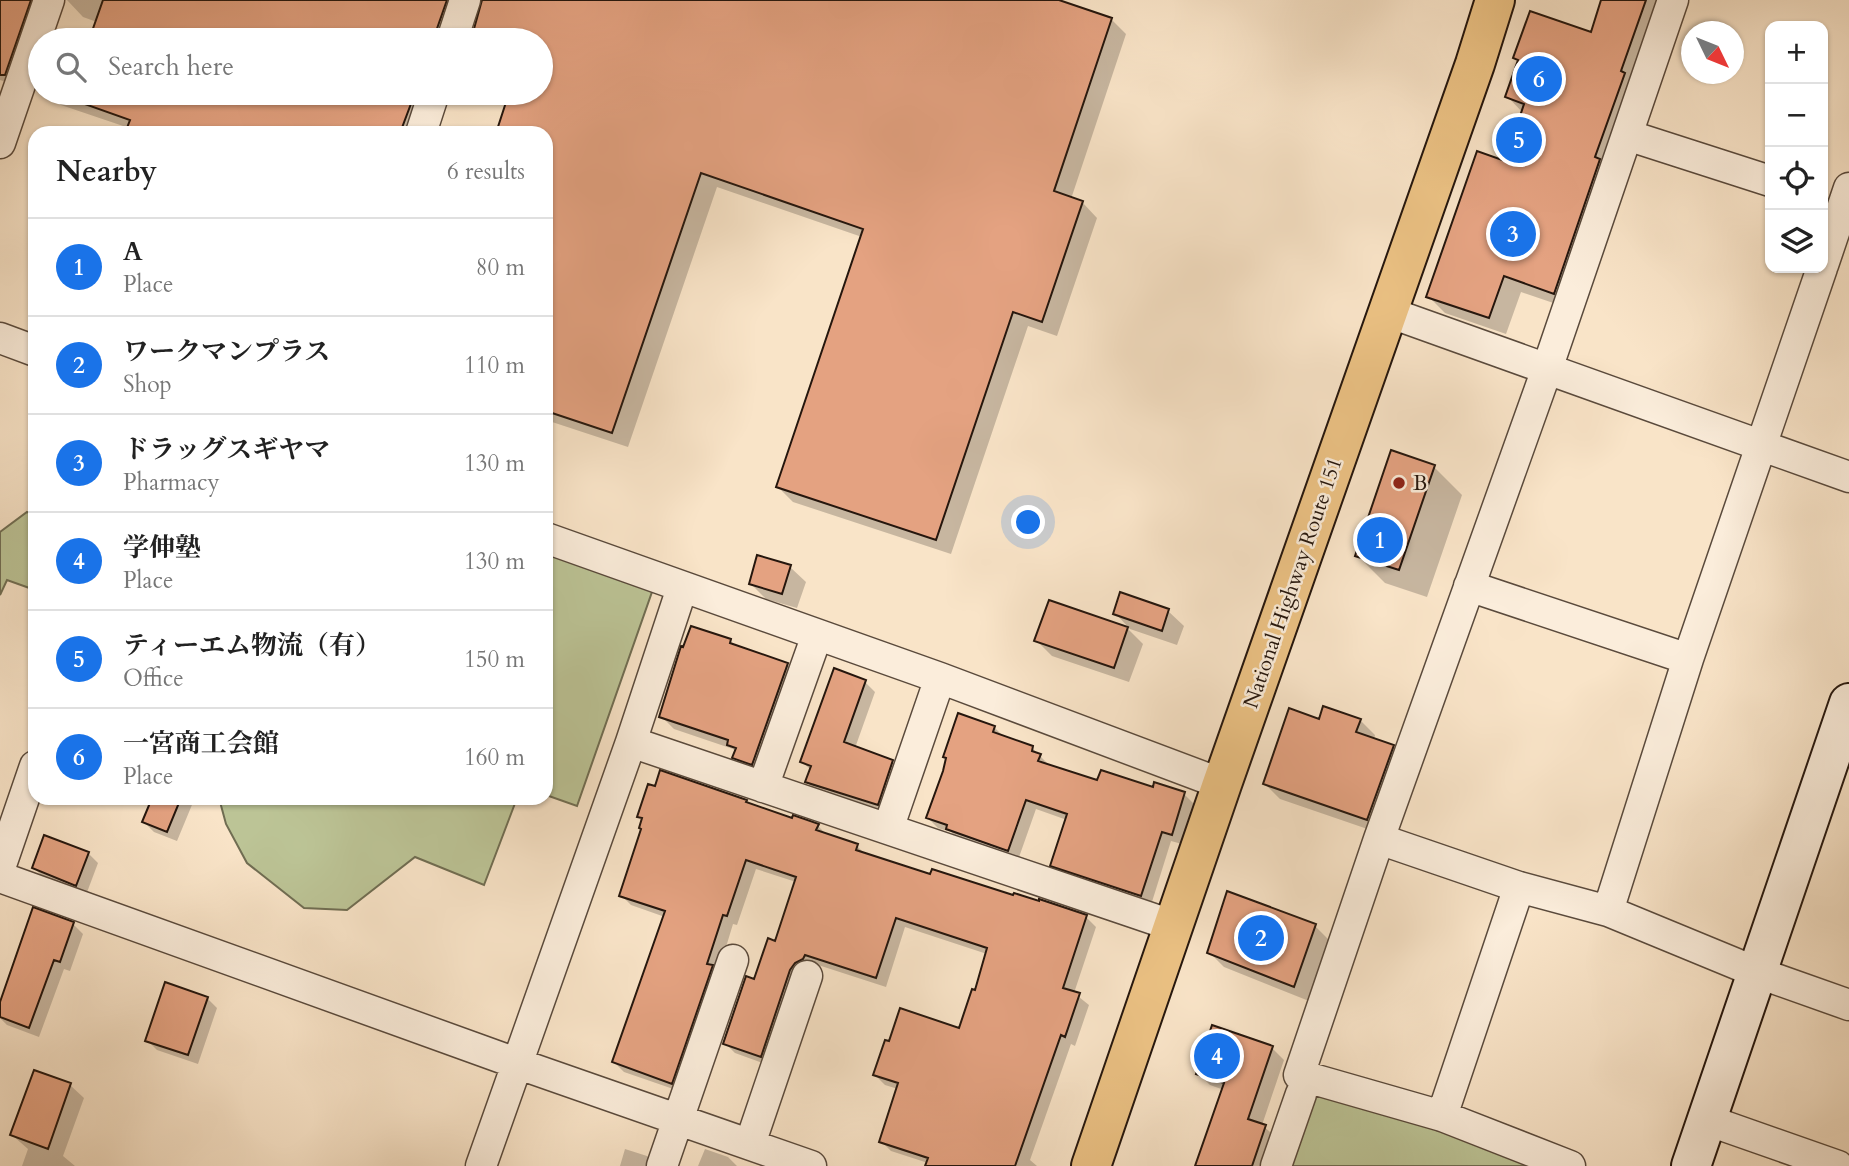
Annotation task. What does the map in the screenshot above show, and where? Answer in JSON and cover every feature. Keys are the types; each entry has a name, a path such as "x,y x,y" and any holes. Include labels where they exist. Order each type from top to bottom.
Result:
{"highway":[{"name":"National Highway Route 151","path":"1091,1166 1496,0"}],"street":[{"path":"39,28 49,0"},
{"path":"456,28 465,0"},
{"path":"1570,1166 1442,1116 1299,1074 1379,839 1547,369 1673,0"},
{"path":"0,144 28,62"},
{"path":"423,126 430,105"},
{"path":"1627,135 1765,179"},
{"path":"1828,240 1838,197"},
{"path":"1608,911 1688,659 1820,273"},
{"path":"1388,312 1849,477"},
{"path":"0,338 28,348"},
{"path":"553,541 940,678 1222,784"},
{"path":"1469,586 1688,659"},
{"path":"481,1166 631,742 682,588"},
{"path":"763,787 817,635"},
{"path":"888,829 940,678"},
{"path":"1691,1166 1849,703"},
{"path":"631,742 1174,926"},
{"path":"0,868 28,786"},
{"path":"1379,839 1519,887 1608,911 1756,972 1849,1005"},
{"path":"0,877 679,1120 752,1152 811,1166"},
{"path":"1442,1116 1519,887"},
{"path":"662,1166 733,960"},
{"path":"752,1152 807,976"},
{"path":"1276,1166 1301,1094"},
{"path":"1707,1120 1838,1166"}],"green space":[{"path":"28,512 28,588 7,580 0,595 0,532"},
{"path":"553,553 653,589 577,806 553,797"},
{"path":"221,805 514,805 484,885 415,857 347,910 304,908 247,863 226,824"},
{"path":"1316,1086 1568,1166 1286,1166"}],"building":[{"path":"0,0 31,0 5,75 0,75"},
{"path":"103,0 447,0 437,28 93,28"},
{"path":"482,0 1059,0 1112,18 1054,191 1083,201 1042,322 1013,312 936,540 776,487 863,229 701,173 612,433 553,413 553,126 498,126 505,105 553,105 553,28 474,28"},
{"path":"1601,0 1646,0 1621,71 1625,73 1595,157 1600,159 1554,294 1504,276 1489,318 1426,297 1477,151 1505,161 1524,104 1505,97 1518,60 1513,58 1530,11 1591,32"},
{"path":"88,105 410,105 403,126 128,126 130,120"},
{"path":"1391,450 1435,465 1399,570 1355,556"},
{"path":"757,555 791,565 782,594 749,584"},
{"path":"1120,592 1169,609 1162,631 1113,614"},
{"path":"1049,600 1128,627 1114,668 1034,641"},
{"path":"691,626 731,639 730,643 788,663 752,765 732,758 736,748 727,745 728,740 659,717 681,646 683,647"},
{"path":"834,668 866,680 844,742 893,760 878,805 805,782 811,766 800,762"},
{"path":"1323,706 1361,719 1356,732 1394,745 1367,820 1263,784 1289,708 1319,719"},
{"path":"958,713 995,726 993,732 1033,746 1032,751 1041,754 1038,761 1097,780 1101,770 1153,787 1154,782 1185,792 1172,835 1162,832 1141,896 1050,866 1067,814 1026,800 1008,851 946,829 947,825 926,818 943,771 946,758 943,757"},
{"path":"660,770 792,818 793,815 819,824 816,830 858,844 856,850 930,874 932,869 1087,915 1063,988 1080,993 1065,1037 1061,1035 1015,1166 925,1166 928,1158 879,1142 898,1083 873,1075 885,1040 889,1041 900,1008 959,1028 972,989 975,990 987,948 896,918 876,978 805,955 790,970 761,1057 723,1044 746,976 754,979 768,938 775,941 796,877 746,860 727,916 723,915 707,964 713,965 672,1084 612,1062 665,911 619,896 641,829 642,818 637,817 648,784 655,786"},
{"path":"149,805 178,805 167,832 142,822"},
{"path":"44,835 89,852 76,886 32,868"},
{"path":"1227,891 1316,924 1294,987 1207,953"},
{"path":"33,907 74,922 60,962 54,960 29,1028 0,1017 0,1002"},
{"path":"165,982 208,997 188,1055 145,1041"},
{"path":"1212,1025 1273,1046 1248,1119 1266,1125 1252,1166 1195,1166 1224,1083 1196,1074"},
{"path":"34,1070 71,1083 48,1149 10,1135"}],"place":[{"name":"一宮商工会館","path":"1539,79"},
{"name":"ティーエム物流（有）","path":"1519,140"},
{"name":"ドラッグスギヤマ","path":"1513,234"},
{"name":"B","path":"1399,483"},
{"name":"A","path":"1380,540"},
{"name":"ワークマンプラス","path":"1261,938"},
{"name":"学伸塾","path":"1217,1056"}]}
